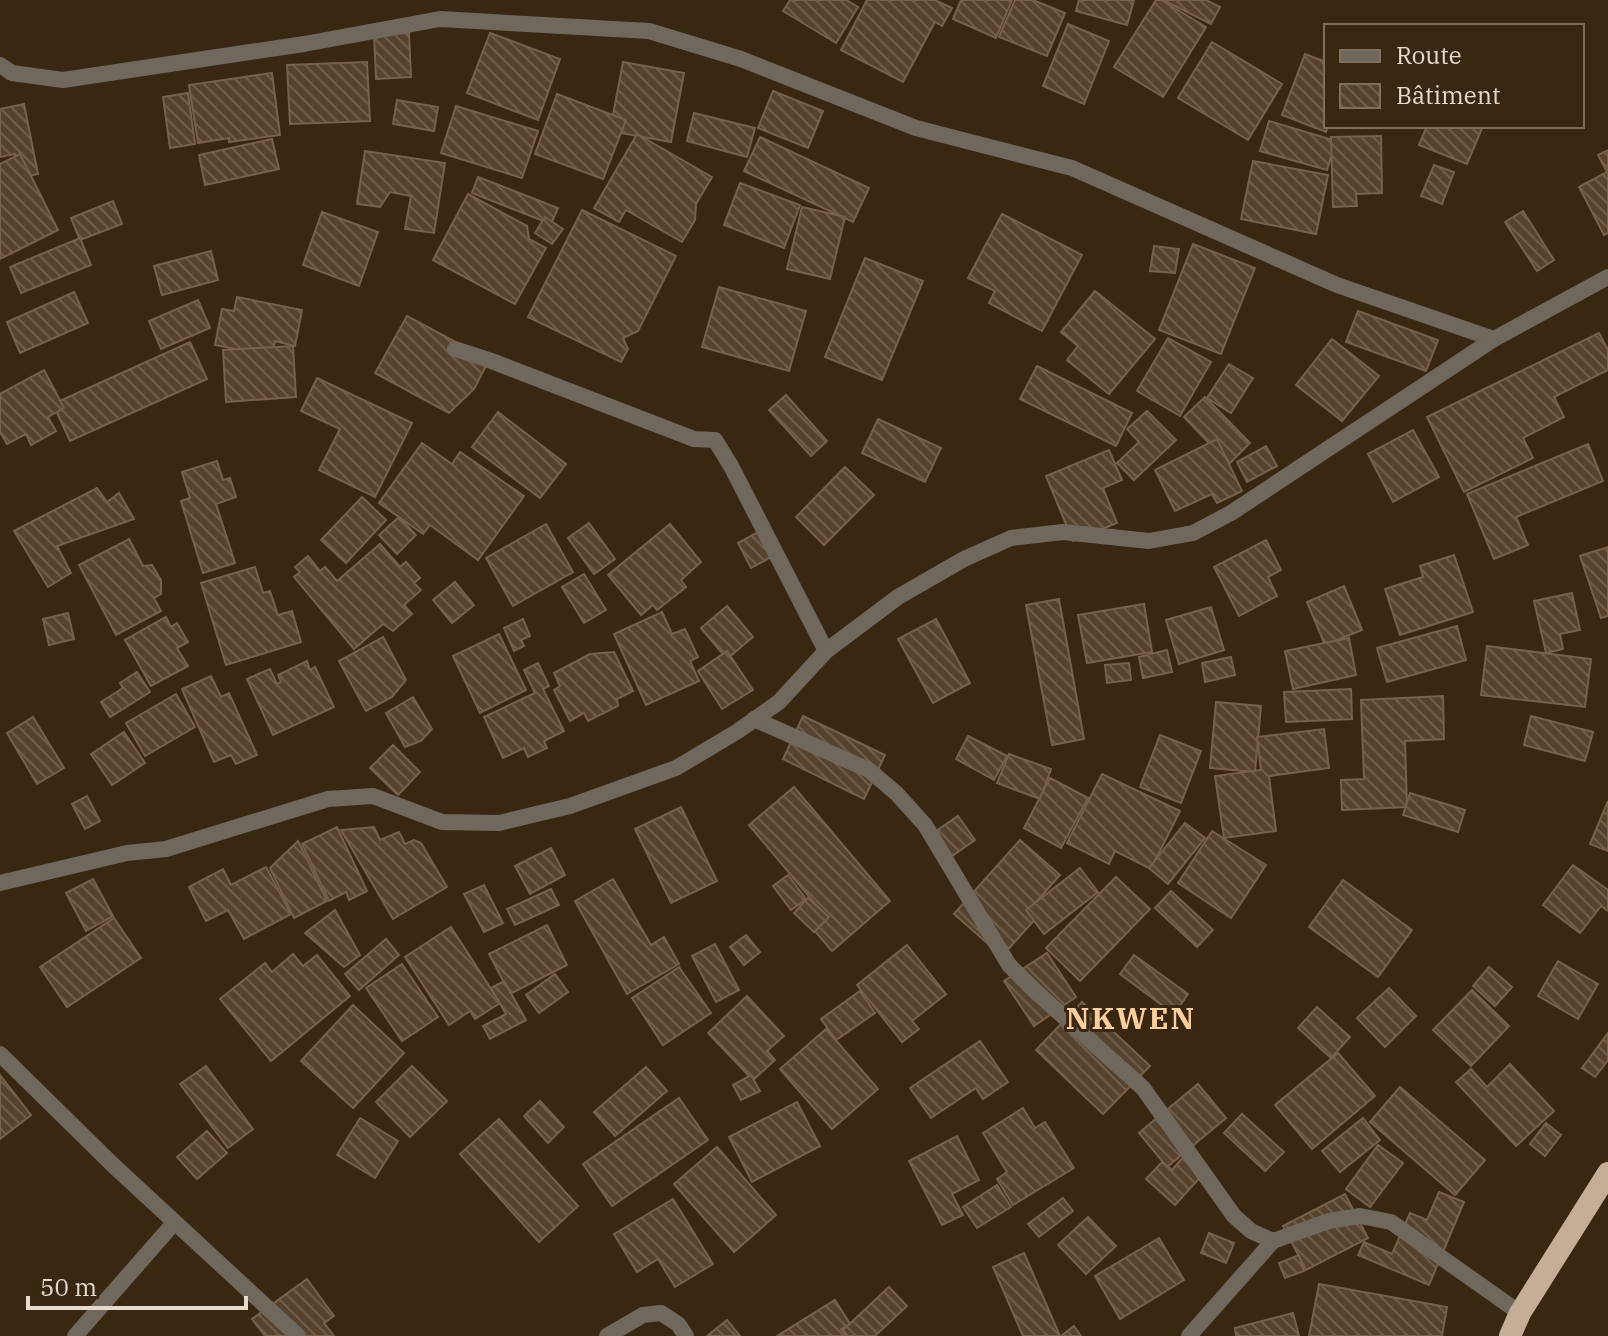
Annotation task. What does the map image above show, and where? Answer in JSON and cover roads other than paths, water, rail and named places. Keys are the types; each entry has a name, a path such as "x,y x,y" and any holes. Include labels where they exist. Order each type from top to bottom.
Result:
{"highway":[{"path":"1510,1336 1520,1313 1608,1173"}],"street":[{"path":"0,65 12,73 63,80 304,44 440,19 649,31 741,59 916,128 1072,168 1337,285 1494,339"},
{"path":"0,883 127,853 166,849 328,799 373,796 442,822 499,823 570,806 676,768 779,702 826,651 898,597 964,559 1011,538 1063,532 1149,541 1193,533 1231,513 1494,339 1608,277"},
{"path":"455,349 694,439 715,440 826,651"},
{"path":"754,719 869,770 897,794 925,825 1009,965 1143,1088 1234,1216 1251,1231 1273,1241"},
{"path":"0,1054 174,1223 298,1336"},
{"path":"1189,1336 1273,1241 1329,1221 1360,1216 1391,1222 1520,1313"},
{"path":"75,1336 174,1223"},
{"path":"607,1336 643,1315 661,1313 678,1324 686,1336"}],"district":[{"name":"NKWEN","path":"1131,1019"}]}
